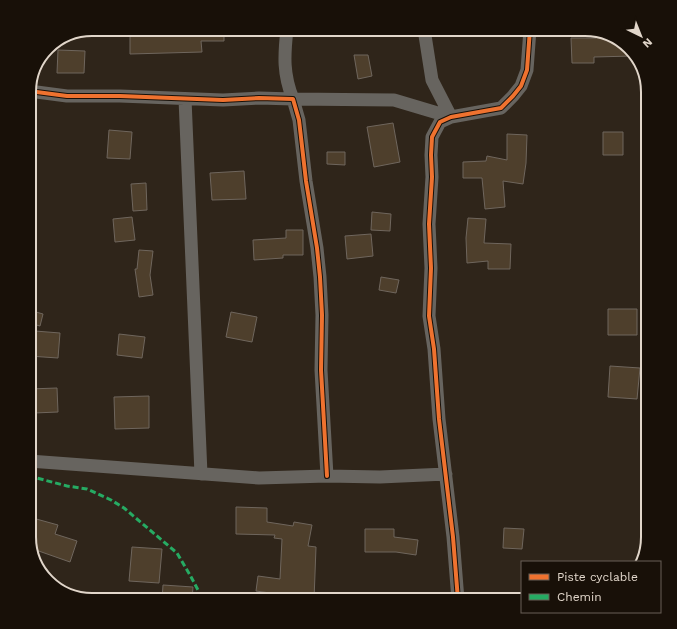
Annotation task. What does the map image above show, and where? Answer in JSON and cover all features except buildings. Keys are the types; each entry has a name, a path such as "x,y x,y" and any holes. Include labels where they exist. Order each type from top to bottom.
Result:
{"street":[{"path":"286,36 284,67 286,83 293,99 299,120 320,278 322,315 321,370 327,476"},
{"path":"425,36 432,80 451,117"},
{"path":"458,593 454,544 439,419 434,349 428,316 431,268 429,224 432,190 432,137 440,122 451,117 501,108 514,96 521,86 527,70 529,36"},
{"path":"36,92 67,96 120,96 185,99 394,100 451,117"},
{"path":"185,99 201,474"},
{"path":"36,461 259,478 327,476 380,477 446,474"}],"marked path":[{"path":"36,478 67,486 87,489 124,508 177,553 199,593"}],"cycle path":[{"path":"457,593 453,537 439,419 434,349 429,316 431,268 429,224 432,177 432,137 440,122 451,117 501,108 513,96 521,86 527,70 529,36"},
{"path":"36,92 67,96 120,96 223,100 259,98 293,99 299,120 320,277 322,315 321,370 327,476"}]}
